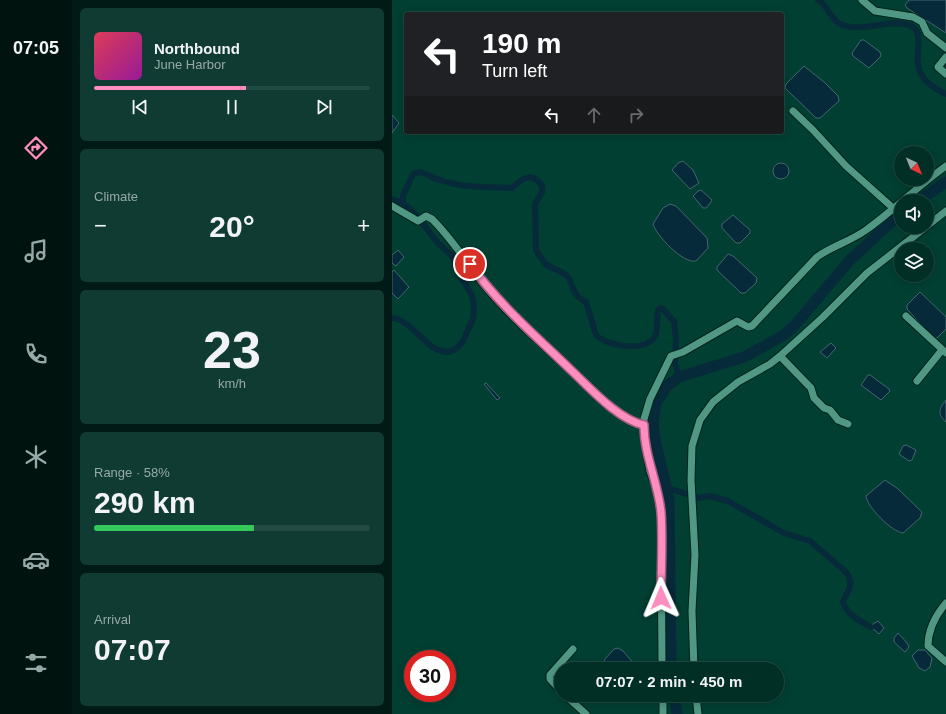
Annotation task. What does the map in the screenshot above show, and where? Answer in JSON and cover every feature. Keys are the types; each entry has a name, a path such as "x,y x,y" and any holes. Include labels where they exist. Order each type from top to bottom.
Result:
{"street":[{"path":"862,0 875,11 912,17 922,22 927,32 946,48"},
{"path":"946,57 938,67 946,74"},
{"path":"793,111 813,130 846,166 893,208"},
{"path":"662,662 661,512 656,486 650,471 644,425 650,399 671,356 683,352 737,321 748,327 752,326 817,257 865,231 921,184 946,166"},
{"path":"392,206 421,219 429,217 439,226 462,253 484,285 527,330 598,396 621,414 644,425"},
{"path":"934,220 946,211"},
{"path":"694,662 692,611 695,556 692,500 692,446 695,432 706,411 725,392 780,356 823,317 867,273 916,234"},
{"path":"906,316 944,352 917,381"},
{"path":"780,356 811,388 814,398 824,408 830,410 838,420 848,424"},
{"path":"946,603 937,614 932,624 928,646 946,662"},
{"path":"562,662 573,649"},
{"path":"554,670 550,675 550,679 554,683"},
{"path":"573,702 586,714"},
{"path":"663,702 663,714"},
{"path":"697,702 698,714"}],"water":[{"path":"909,0 946,0 946,33 907,8 905,5"},
{"path":"861,40 864,40 880,52 881,56 869,68 853,56 852,53"},
{"path":"804,66 824,82 838,96 839,101 820,118 816,118 785,88 786,84"},
{"path":"392,115 399,123 392,133"},
{"path":"683,161 693,170 699,183 690,189 672,170 678,163"},
{"path":"781,163 788,168 789,171 784,178 781,179 774,174 773,171 778,164"},
{"path":"701,190 712,200 706,208 703,208 693,196"},
{"path":"670,204 676,206 707,238 708,248 696,261 691,261 677,254 655,229 653,224 663,208"},
{"path":"733,215 750,230 750,233 740,243 736,243 722,228 722,224"},
{"path":"398,250 404,257 396,266 392,263 392,255"},
{"path":"728,254 733,256 757,278 756,283 745,293 741,293 717,270 717,267"},
{"path":"394,270 409,287 398,299 392,293 392,272"},
{"path":"920,292 946,317 946,329 937,338 932,337 907,309 907,305"},
{"path":"831,343 836,348 827,358 820,352"},
{"path":"868,375 889,389 890,391 881,400 861,385"},
{"path":"486,383 500,398 497,400 484,384"},
{"path":"946,400 946,422 941,416 940,411"},
{"path":"906,445 916,450 912,460 909,461 899,454 903,446"},
{"path":"885,480 897,488 922,512 920,518 903,533 898,532 887,524 867,501 866,496"},
{"path":"878,621 884,628 879,634 872,628 873,624"},
{"path":"898,633 909,647 905,652 894,642 894,638"},
{"path":"618,648 623,651 633,662 604,662 614,649"},
{"path":"918,650 925,650 932,658 930,667 925,671 919,668 912,656"}],"waterway":[{"path":"818,0 824,5 834,19 842,25 849,27 866,27 898,23 914,28 918,33 919,39 918,61 921,74 926,81 946,94"},
{"path":"392,318 398,319 408,325 432,347 441,351 449,352 457,348 463,341 473,319 474,308 472,295 462,279 452,256 437,242 417,216 403,203 403,196 413,174 424,173 449,183 467,186 512,188 523,179 531,177 538,181 542,186 542,192 535,204 536,250 545,264 565,274 569,278 575,293 586,302 596,335 608,342 625,346 642,345 649,342 656,335 658,310 660,308 663,309 674,322 676,338 675,363 679,377"},
{"path":"928,194 946,182"},
{"path":"392,199 403,203"},
{"path":"671,662 669,499 655,440 653,422 656,403 667,386 679,377 744,357 784,335 795,325 850,260 894,219"},
{"path":"668,488 699,498 710,496 728,501 784,533 810,541 846,572 849,577 850,587 843,602 845,607 854,617 871,627"},
{"path":"675,702 677,714"}],"route":[{"path":"470,264 484,285 548,350 598,396 621,414 639,424 644,425 650,471 656,486 661,512 661,598"}]}
